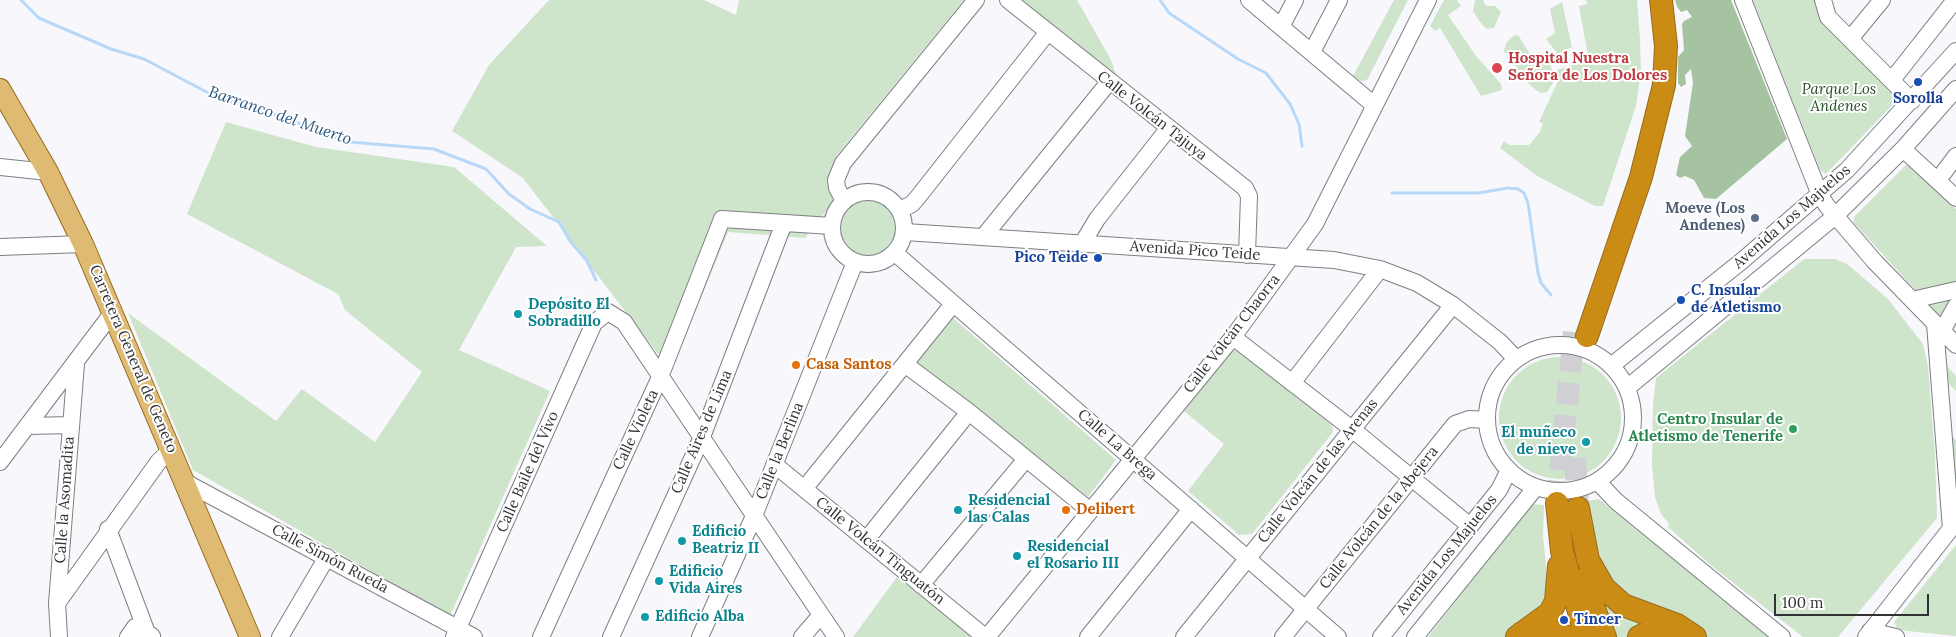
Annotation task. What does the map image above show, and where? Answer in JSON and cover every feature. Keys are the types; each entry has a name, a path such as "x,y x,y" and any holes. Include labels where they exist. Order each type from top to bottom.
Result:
{"highway":[{"path":"1647,0 1651,58 1646,107 1581,334 1641,177 1656,122 1664,85 1666,46 1661,0"},
{"path":"1519,635 1550,613 1556,601 1559,580 1558,558 1562,551 1569,505"},
{"path":"1569,505 1593,572 1612,596 1623,605 1677,626 1695,637"},
{"path":"1569,505 1574,541 1585,589 1605,637"},
{"path":"1562,551 1586,637"},
{"path":"1559,580 1577,637"},
{"path":"1634,637 1638,611"},
{"path":"1639,637 1651,630 1663,628 1685,637"},
{"path":"1519,635 1548,631 1568,637"}],"main road":[{"name":"Carretera General de Geneto","path":"0,89 48,172 84,244 250,637"}],"street":[{"path":"844,201 837,188 836,180 843,163 976,0"},
{"name":"Calle Volcán Tajuya","path":"1008,0 1108,82 1245,188 1249,196 1247,255"},
{"path":"1282,27 1295,0"},
{"path":"1312,52 1339,0"},
{"name":"Calle Volcán Chaorra","path":"986,637 1233,337 1315,224 1428,0"},
{"path":"1743,0 1820,195 1834,217 1956,345"},
{"path":"1822,0 1828,17 1912,101"},
{"path":"1850,38 1882,0"},
{"path":"1892,80 1955,0"},
{"path":"1252,1 1374,105"},
{"path":"900,210 912,204 918,197 1048,32"},
{"name":"Avenida Los Majuelos","path":"1612,366 1820,195 1847,170 1956,51"},
{"path":"984,236 1108,82"},
{"name":"Avenida Los Majuelos","path":"1628,388 1834,217 1903,149 1956,89"},
{"path":"1082,244 1097,219 1168,129"},
{"path":"1903,149 1956,198"},
{"path":"1938,180 1956,156"},
{"path":"0,167 48,172"},
{"path":"868,192 881,194 892,201 900,210 905,232 902,243 895,253 883,261 869,264 855,262 842,254 834,241 832,226 834,217 844,201 856,194 868,192"},
{"name":"Calle Violeta","path":"541,637 660,377 722,219 784,223"},
{"path":"784,223 832,226"},
{"name":"Calle Aires de Lima","path":"611,637 702,437 784,223"},
{"name":"Avenida Pico Teide","path":"905,232 1334,260 1380,269 1417,283 1453,305 1500,342 1516,359"},
{"path":"0,247 84,244"},
{"name":"Calle La Brega","path":"895,253 1338,637"},
{"name":"Calle la Berlina","path":"700,637 754,516 855,262"},
{"path":"1292,383 1380,269"},
{"path":"1912,300 1956,290"},
{"path":"804,489 953,304"},
{"name":"Calle Volcán de las Arenas","path":"1184,637 1453,305"},
{"path":"1868,634 1954,525 1942,411 1939,328 1956,306"},
{"path":"0,462 76,364 113,312"},
{"name":"Calle Baile del Vivo","path":"456,632 594,323 608,312 624,322 660,377"},
{"path":"1233,337 1413,478 1470,526"},
{"path":"1564,345 1595,354 1612,366 1628,388 1633,408 1633,426 1629,443 1620,460 1598,481 1578,489 1563,491 1536,487 1509,470 1494,450 1486,420 1490,396 1501,375 1516,359 1538,348 1564,345"},
{"name":"Calle la Asomadita","path":"59,637 58,603 76,364"},
{"path":"906,364 969,412 1089,510"},
{"path":"660,377 836,637"},
{"path":"1942,411 1956,423"},
{"path":"866,540 969,412"},
{"name":"Calle Volcán de la Abejera","path":"1283,637 1455,424 1469,419 1486,420"},
{"path":"28,426 71,425"},
{"path":"58,603 108,529 159,461 172,449"},
{"path":"921,585 1026,459"},
{"name":"Calle Volcán Tinguatón","path":"775,465 986,637"},
{"name":"Avenida Los Majuelos","path":"1381,637 1499,490 1509,470"},
{"path":"1598,481 1616,501 1774,634"},
{"name":"Calle Simón Rueda","path":"186,482 327,557 456,632 474,637"},
{"name":"Avenida Los Majuelos","path":"1415,637 1536,487"},
{"path":"1088,637 1191,509"},
{"path":"108,529 141,634"},
{"path":"280,637 327,557"},
{"path":"802,637 821,615"},
{"path":"1868,634 1896,637"}],"green space":[{"path":"549,0 704,0 736,15 739,0 964,0 836,156 832,203 805,238 728,232 671,371 523,178 452,131 489,65"},
{"path":"1022,0 1077,0 1111,60 1116,75"},
{"path":"1394,0 1408,0 1367,80 1361,81 1353,76"},
{"path":"1444,0 1457,0 1461,6 1448,15 1476,56 1501,84 1502,90 1481,96 1440,28 1435,31 1430,26"},
{"path":"1475,0 1483,0 1486,6 1495,6 1501,12 1494,28 1487,29 1480,22 1473,11"},
{"path":"1586,0 1637,0 1641,71 1636,106 1603,206 1595,206 1537,176 1500,148 1504,141 1510,145 1529,145 1540,132 1543,123 1539,122 1558,81 1557,70 1575,64 1579,57 1588,56 1579,6 1587,4"},
{"path":"1675,0 1731,0 1787,139 1716,199 1704,198 1694,180 1685,176 1680,178 1676,175 1680,157 1692,146 1685,136 1693,83 1691,69 1685,75 1686,84 1681,87 1678,83 1678,57 1684,50 1682,24 1692,17 1687,10 1681,12"},
{"name":"Parque Los Andenes","path":"1753,0 1818,0 1899,98 1826,174 1820,170"},
{"path":"1562,2 1572,47 1558,54 1546,39 1555,33 1550,9"},
{"path":"1518,35 1533,59 1546,51 1555,80 1547,92 1540,93 1530,85 1504,51 1506,43 1513,36"},
{"path":"226,122 316,147 454,167 547,246 516,247 459,350 550,391 450,616 193,470 128,313 276,421 302,389 375,442 422,372 345,310 338,294 187,214"},
{"path":"1907,164 1956,209 1956,285 1919,294 1854,223 1854,217"},
{"path":"868,201 883,206 891,214 896,229 891,244 883,252 868,257 853,252 845,244 840,229 845,214 853,206"},
{"name":"Centro Insular de Atletismo de Tenerife","path":"1804,259 1835,259 1847,264 1888,299 1923,344 1928,366 1935,454 1937,518 1838,637 1803,637 1713,567 1668,527 1669,524 1661,514 1655,497 1652,464 1653,404 1656,378"},
{"path":"1956,293 1945,322 1925,300"},
{"path":"952,317 1116,460 1088,497 916,362"},
{"path":"1239,350 1332,425 1333,432 1252,534 1239,535 1188,491 1224,444 1184,411 1232,351"},
{"path":"1560,357 1584,361 1603,375 1617,394 1621,418 1617,442 1603,461 1584,475 1560,479 1536,475 1517,461 1503,442 1499,418 1503,394 1517,375 1536,361"},
{"path":"1947,366 1956,376 1956,391 1949,384"},
{"path":"1952,436 1956,440 1956,485 1954,474"},
{"path":"1599,499 1770,637 1614,637 1593,594 1587,501"},
{"path":"1531,504 1544,505 1543,535 1547,575 1568,637 1428,637"},
{"path":"1956,545 1956,636 1898,630 1894,622"},
{"path":"897,577 971,636 973,637 853,637"}],"waterway":[{"name":"Barranco del Muerto","path":"21,0 39,18 111,49 144,59 218,98 257,108 349,142 434,149 486,169 509,194 530,209 559,222 570,241 587,261 596,280"},
{"path":"1160,0 1169,13 1238,59 1266,73 1290,104 1299,124 1302,146"},
{"path":"1392,193 1479,193 1508,188 1518,189 1524,193 1528,203 1541,283 1551,295"}],"tunnel":[{"path":"1557,503 1574,332"},
{"path":"1575,458 1578,508"}],"place":[{"name":"Hospital Nuestra Señora de Los Dolores","path":"1497,68"},
{"name":"Sorolla","path":"1918,82"},
{"name":"Moeve (Los Andenes)","path":"1755,218"},
{"name":"Pico Teide","path":"1098,258"},
{"name":"C. Insular de Atletismo","path":"1681,300"},
{"name":"Depósito El Sobradillo","path":"518,314"},
{"name":"Casa Santos","path":"796,365"},
{"name":"Centro Insular de Atletismo de Tenerife","path":"1793,429"},
{"name":"El muñeco de nieve","path":"1586,442"},
{"name":"Residencial las Calas","path":"958,510"},
{"name":"Delibert","path":"1066,510"},
{"name":"Edificio Beatriz II","path":"682,541"},
{"name":"Residencial el Rosario III","path":"1017,556"},
{"name":"Edificio Vida Aires","path":"659,581"},
{"name":"Edificio Alba","path":"645,617"},
{"name":"Tíncer","path":"1564,620"}]}
